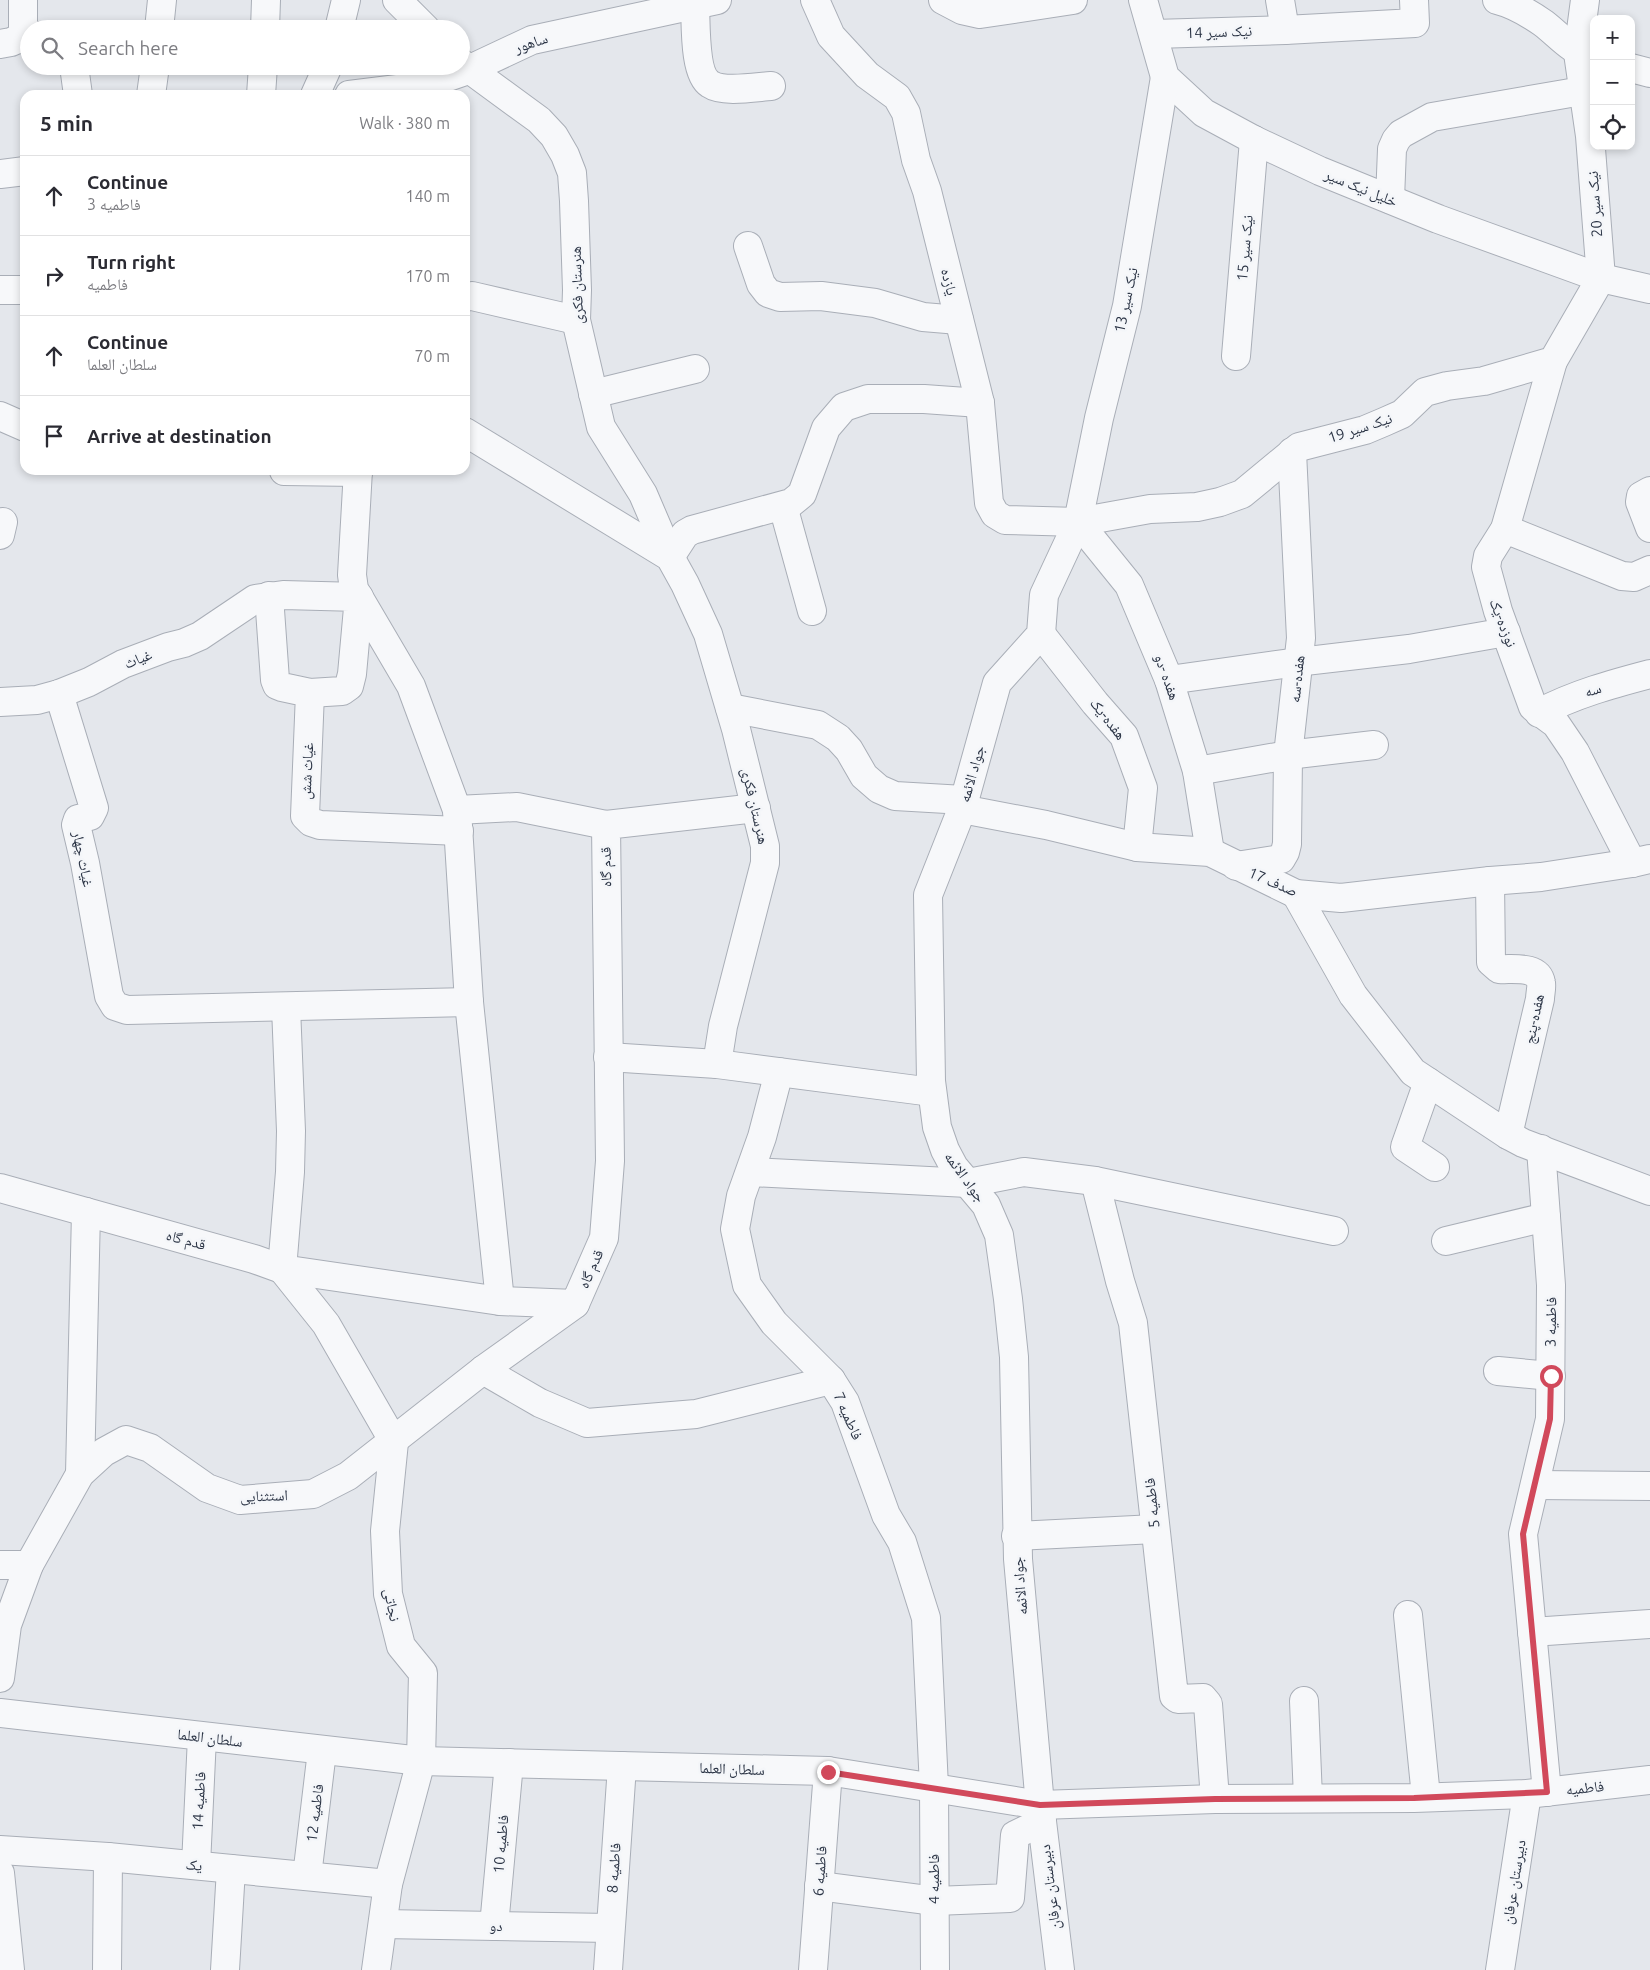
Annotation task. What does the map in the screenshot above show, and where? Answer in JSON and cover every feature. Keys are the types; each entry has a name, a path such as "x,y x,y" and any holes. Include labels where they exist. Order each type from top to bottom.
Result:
{"street":[{"path":"23,0 23,20"},
{"path":"160,20 162,0"},
{"path":"265,20 266,0"},
{"path":"341,20 346,0"},
{"path":"398,0 417,20"},
{"name":"یازده","path":"815,0 831,36 867,75 897,97 906,113 916,160 927,191 980,403 989,503 995,514 1005,520 1078,522"},
{"path":"943,0 962,10 980,14 1073,0"},
{"path":"1143,0 1165,77"},
{"path":"1280,0 1285,30"},
{"path":"1497,0 1520,9 1543,23 1586,55"},
{"path":"706,3 700,70 709,84 726,88 771,86"},
{"name":"ساهور","path":"470,65 532,40 706,3"},
{"name":"نیک سیر 20","path":"1584,6 1586,55 1582,91 1590,136 1601,278"},
{"name":"نیک سیر 14","path":"1154,34 1285,30 1414,12"},
{"path":"0,44 20,38"},
{"path":"1635,69 1650,73"},
{"name":"هنرستان فکری","path":"470,71 539,120 554,136 572,172 577,290 576,320 601,428 643,494 670,557 685,584 708,634 730,708 756,808 765,846 765,863 723,1026 717,1064"},
{"path":"75,75 77,90"},
{"path":"152,90 154,75"},
{"path":"261,90 262,75"},
{"path":"317,90 324,75"},
{"name":"ساهور","path":"389,90 422,86 446,75"},
{"name":"خلیل نیک سیر","path":"1165,77 1204,113 1254,140 1320,171 1601,278 1650,289"},
{"name":"نیک سیر 13","path":"1078,522 1099,418 1127,306 1165,77"},
{"path":"1390,199 1392,149 1401,134 1432,117 1582,91"},
{"name":"نیک سیر 15","path":"1236,356 1254,140"},
{"path":"0,174 20,172"},
{"path":"748,246 761,284 768,293 780,297 821,296 875,303 923,317 959,320"},
{"path":"1553,361 1601,278"},
{"path":"0,290 20,290"},
{"path":"470,296 576,320"},
{"name":"نیک سیر 19","path":"1078,522 1150,509 1196,507 1220,502 1242,494 1299,447 1365,430 1384,422 1402,414 1425,392 1447,386 1484,381 1553,361"},
{"name":"نوزده-یک","path":"1553,361 1505,529 1488,556 1486,567 1498,611 1534,707 1539,713 1556,724 1641,861"},
{"path":"593,394 695,369"},
{"path":"670,557 685,534 692,530 791,504 802,494 826,428 844,407 868,399 924,399 980,403"},
{"path":"0,416 20,425"},
{"name":"هنرستان فکری","path":"470,435 670,557"},
{"name":"هفده-سه","path":"1236,866 1281,858 1286,852 1288,755 1301,638 1292,452"},
{"path":"358,475 352,575 354,589 411,686 458,820 469,1002 500,1301"},
{"path":"1645,493 1640,502 1650,528"},
{"path":"783,506 812,611"},
{"path":"1041,634 1044,595 1078,522"},
{"name":"هفده -دو","path":"1078,522 1129,586 1169,680 1197,771 1210,852"},
{"path":"1505,529 1622,576 1634,577 1650,570"},
{"path":"269,596 359,597 352,674 349,686 342,692 310,693 278,685 275,680 269,596"},
{"name":"غیاث","path":"0,702 37,700 59,694 89,682 123,664 200,636 255,599 269,596"},
{"path":"1169,680 1409,649 1506,632"},
{"name":"جواد الائمه","path":"1041,634 998,683 963,805 928,895 932,1092 937,1128 954,1167 986,1205 999,1235 1014,1357 1016,1536 1041,1814"},
{"name":"هفده-یک","path":"1041,634 1124,736 1143,788 1137,847"},
{"name":"سه","path":"1539,713 1559,702 1594,689 1650,674"},
{"name":"غیاث شش","path":"310,693 305,816 311,822 320,825 458,820 517,807 606,824"},
{"name":"غیاث چهار","path":"59,694 94,808 90,816 78,819 76,825 85,863 109,996 115,1006 127,1010 286,1007"},
{"name":"صدف 17","path":"730,708 818,725 838,738 849,750 864,776 879,788 895,796 963,805 1137,847 1210,852 1296,894 1340,898 1541,877 1641,861"},
{"path":"1197,771 1288,755 1374,745"},
{"name":"قدم گاه","path":"0,1188 254,1258 282,1269 500,1301 575,1304 604,1238 610,1161 606,824 756,808"},
{"name":"هفده-پنج","path":"1490,881 1491,962 1499,969 1529,970 1536,974 1541,982 1540,999 1508,1135"},
{"path":"1296,894 1353,995 1413,1072 1508,1135 1524,1143 1650,1191"},
{"path":"394,1442 326,1324 282,1269 290,1172 291,1131 286,1007 469,1002"},
{"path":"608,1057 717,1064 932,1092"},
{"name":"فاطمیه 7","path":"779,1072 751,1172 741,1196 735,1229 748,1285 774,1323 831,1380 845,1402 886,1515 902,1542 926,1618 934,1787"},
{"path":"1428,1082 1405,1147 1436,1167"},
{"name":"فاطمیه 3","path":"1537,1793 1532,1632 1523,1534 1550,1419 1551,1285 1541,1148"},
{"path":"751,1172 968,1184 1024,1172 1095,1180 1334,1231"},
{"name":"فاطمیه 5","path":"1095,1180 1120,1282 1133,1323 1174,1696 1178,1699 1203,1698 1208,1704 1215,1799"},
{"path":"80,1474 86,1212"},
{"path":"1446,1241 1546,1217"},
{"name":"استثنایی","path":"0,1678 7,1626 28,1565 80,1474 104,1452 126,1440 150,1448 207,1488 240,1500 313,1494 348,1476 394,1442 482,1370 575,1304"},
{"path":"482,1370 540,1403 587,1423 696,1414 831,1380"},
{"path":"1498,1371 1551,1376"},
{"name":"نجاتی","path":"394,1442 385,1531 388,1594 401,1646 423,1673 421,1761"},
{"path":"1535,1485 1650,1486"},
{"path":"1016,1536 1155,1529"},
{"path":"0,1565 28,1565"},
{"path":"1408,1615 1426,1797"},
{"path":"1532,1632 1650,1624"},
{"path":"1304,1701 1308,1798"},
{"name":"سلطان العلما","path":"0,1714 421,1761 828,1772 934,1787 1041,1814"},
{"name":"فاطمیه 14","path":"196,1866 202,1737"},
{"name":"فاطمیه 12","path":"308,1876 322,1751"},
{"path":"376,1970 388,1884 421,1761"},
{"name":"فاطمیه 10","path":"494,1926 508,1763"},
{"name":"فاطمیه 8","path":"608,1970 622,1766"},
{"name":"فاطمیه 6","path":"813,1970 828,1772"},
{"name":"فاطمیه","path":"1041,1814 1215,1799 1426,1797 1537,1793 1650,1780"},
{"name":"فاطمیه 4","path":"934,1787 935,1970"},
{"name":"دبیرستان عرفان","path":"1500,1970 1537,1793"},
{"path":"819,1886 935,1900 1010,1898 1015,1835 1041,1814"},
{"name":"دبیرستان عرفان","path":"1041,1814 1060,1970"},
{"name":"یک","path":"0,1850 108,1857 388,1884"},
{"path":"107,1970 108,1857"},
{"path":"225,1970 231,1868"},
{"path":"0,1873 10,1970"},
{"name":"دو","path":"383,1924 610,1928"}],"route":[{"path":"828,1772 1040,1805 1215,1799 1414,1798 1547,1792 1523,1534 1550,1419 1551,1376"}]}
